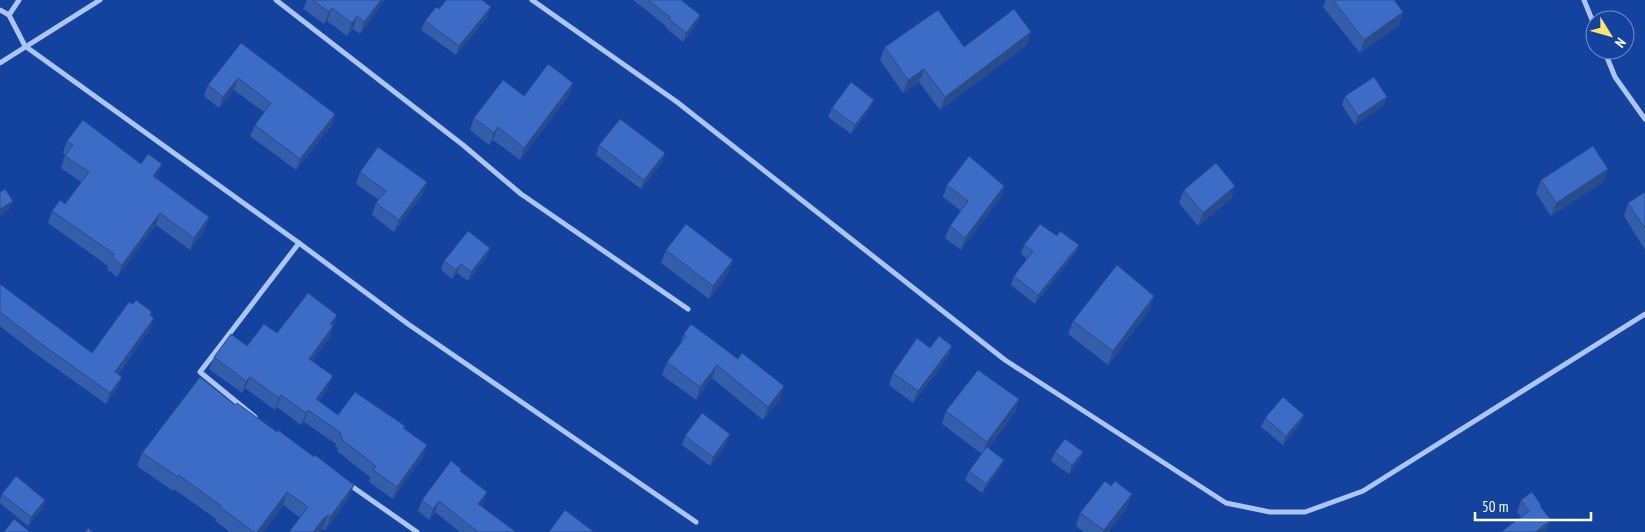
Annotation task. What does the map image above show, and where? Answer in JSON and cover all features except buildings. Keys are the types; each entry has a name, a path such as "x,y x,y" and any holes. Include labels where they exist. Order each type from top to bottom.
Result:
{"street":[{"path":"9,15 18,0"},
{"path":"0,63 100,0"},
{"path":"276,0 464,145 521,194 688,309"},
{"path":"532,0 677,102 1005,360 1226,503 1270,512 1304,512 1363,490 1645,314"},
{"path":"0,10 9,15 25,46 299,242 408,324 696,522"},
{"path":"1608,60 1615,77 1645,118"},
{"path":"260,421 200,372 299,242"},
{"path":"340,478 417,532"}]}
